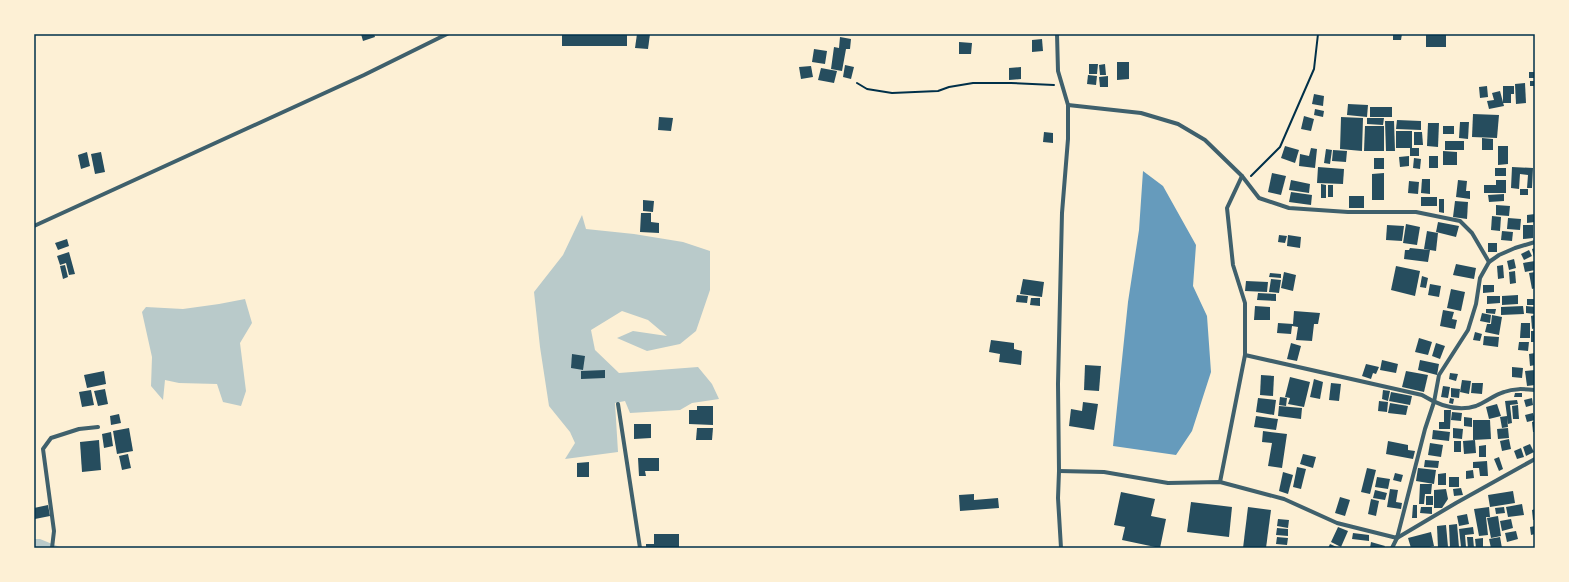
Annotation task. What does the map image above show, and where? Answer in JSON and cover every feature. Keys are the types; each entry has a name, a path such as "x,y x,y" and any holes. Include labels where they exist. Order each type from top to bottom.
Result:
{"street":[{"path":"34,226 364,75 447,34"},
{"path":"1057,34 1058,72 1068,105 1068,139 1062,213 1058,384 1058,498 1061,548"},
{"path":"1068,105 1141,113 1178,124 1205,140 1242,176 1259,198 1289,208 1348,212 1416,212 1460,221 1472,233 1488,262"},
{"path":"1220,482 1245,355 1245,303 1233,265 1227,208 1242,176"},
{"path":"1392,548 1397,538 1425,429 1434,402 1439,375 1468,330 1476,304 1480,278 1488,262 1515,248 1535,242"},
{"path":"1245,355 1422,396 1434,402 1458,408 1476,406 1503,392 1519,389 1535,390"},
{"path":"618,404 640,548"},
{"path":"52,548 54,531 43,449 51,438 79,429 98,427"},
{"path":"1059,471 1104,472 1168,483 1220,482 1284,499 1337,523 1397,538 1535,459"}],"path":[{"path":"1246,181 1280,147 1314,69 1318,34"},
{"path":"857,83 867,89 892,93 938,91 949,86 973,83 1011,83 1047,86 1062,84"}],"shaded area":[{"path":"582,215 586,229 634,234 683,242 710,251 710,290 696,331 680,344 647,351 617,338 633,331 667,336 648,320 622,311 591,330 595,350 619,373 698,367 712,384 719,399 692,403 680,410 630,413 625,401 615,403 618,452 565,459 575,443 570,432 549,406 540,347 534,292 563,255"},
{"path":"245,299 252,323 240,343 246,391 241,406 223,402 217,384 179,383 165,380 163,400 151,386 152,357 142,312 146,307 183,309"},
{"path":"34,539 40,539 62,548 34,548"}],"water":[{"path":"1143,171 1163,186 1196,245 1193,286 1207,316 1211,372 1192,431 1176,455 1113,446 1128,302 1139,230"}],"building":[{"path":"361,34 374,34 375,37 363,41"},
{"path":"562,34 627,34 627,46 562,46"},
{"path":"637,34 650,34 648,49 635,48"},
{"path":"1393,34 1402,34 1401,40 1393,40"},
{"path":"1426,34 1446,34 1446,47 1426,47"},
{"path":"840,37 851,39 850,49 846,49 842,71 831,69 834,47 839,48"},
{"path":"1042,39 1043,51 1032,52 1032,40"},
{"path":"959,42 972,43 971,54 959,54"},
{"path":"814,49 827,51 825,64 812,62"},
{"path":"1117,62 1129,62 1129,79 1117,80"},
{"path":"1089,64 1098,64 1097,74 1089,74"},
{"path":"1105,64 1106,75 1100,75 1099,65"},
{"path":"845,65 854,67 851,79 843,77"},
{"path":"811,66 813,77 801,79 799,67"},
{"path":"1021,67 1021,79 1009,80 1009,68"},
{"path":"821,68 837,71 834,83 818,80"},
{"path":"1529,72 1535,72 1535,78 1529,78"},
{"path":"1088,75 1097,76 1096,85 1087,84"},
{"path":"1108,76 1108,87 1100,87 1099,77"},
{"path":"1530,81 1535,81 1535,86 1530,86"},
{"path":"1525,83 1526,103 1516,104 1515,84"},
{"path":"1487,86 1488,97 1480,98 1479,87"},
{"path":"1503,86 1514,86 1514,94 1511,94 1511,103 1503,103"},
{"path":"1500,91 1504,106 1489,109 1487,101 1494,100 1492,93"},
{"path":"1314,94 1324,96 1323,106 1312,104"},
{"path":"1348,104 1368,105 1367,117 1347,115"},
{"path":"1370,107 1392,107 1392,117 1370,117"},
{"path":"1315,109 1324,111 1323,117 1314,115"},
{"path":"1473,114 1499,115 1497,138 1472,137"},
{"path":"1304,116 1314,119 1311,131 1301,129"},
{"path":"659,117 673,118 671,131 658,130"},
{"path":"1341,117 1363,118 1362,151 1340,149"},
{"path":"1367,118 1384,118 1383,125 1367,124"},
{"path":"1397,120 1421,121 1421,130 1396,129"},
{"path":"1385,121 1394,121 1395,151 1386,151"},
{"path":"1460,122 1469,122 1468,139 1459,138"},
{"path":"1428,123 1439,123 1438,147 1427,146"},
{"path":"1365,126 1384,126 1384,151 1364,151"},
{"path":"1443,126 1454,126 1454,134 1443,134"},
{"path":"1396,131 1412,131 1412,148 1396,148"},
{"path":"1044,132 1053,133 1053,143 1043,142"},
{"path":"1414,132 1422,132 1423,145 1414,145"},
{"path":"1482,138 1493,139 1493,150 1482,150"},
{"path":"1445,141 1464,141 1464,150 1445,150"},
{"path":"1285,146 1299,150 1295,163 1281,158"},
{"path":"1498,146 1508,146 1508,164 1498,165"},
{"path":"1311,148 1317,149 1315,168 1299,166 1300,154 1309,156"},
{"path":"1410,148 1419,148 1419,156 1410,156"},
{"path":"1326,149 1332,150 1330,164 1324,163"},
{"path":"1333,150 1347,151 1346,162 1332,161"},
{"path":"1443,151 1457,152 1457,165 1443,165"},
{"path":"87,152 90,166 81,169 78,155"},
{"path":"101,152 105,172 95,174 91,154"},
{"path":"1409,156 1409,166 1400,167 1399,157"},
{"path":"1429,156 1438,156 1438,168 1429,168"},
{"path":"1374,158 1384,158 1384,169 1374,169"},
{"path":"1414,158 1421,159 1420,169 1413,168"},
{"path":"1318,167 1344,169 1343,184 1317,183"},
{"path":"1512,167 1533,168 1532,188 1527,188 1528,175 1520,174 1519,189 1511,188"},
{"path":"1495,168 1506,168 1506,176 1495,176"},
{"path":"1272,173 1286,176 1281,195 1268,192"},
{"path":"1384,173 1384,200 1372,200 1372,174"},
{"path":"1422,179 1430,179 1430,194 1421,193"},
{"path":"1291,180 1310,184 1309,193 1289,190"},
{"path":"1458,180 1467,181 1466,191 1470,191 1470,199 1456,197"},
{"path":"1496,180 1506,180 1506,193 1484,193 1484,185 1496,185"},
{"path":"1409,181 1419,182 1418,194 1408,193"},
{"path":"1321,184 1326,185 1326,198 1321,198"},
{"path":"1328,185 1333,185 1333,197 1328,197"},
{"path":"1520,189 1528,189 1528,195 1520,195"},
{"path":"1291,192 1312,195 1311,205 1289,202"},
{"path":"1504,194 1504,201 1489,202 1488,195"},
{"path":"1349,196 1364,196 1364,208 1349,208"},
{"path":"1421,197 1437,197 1437,206 1421,206"},
{"path":"1439,199 1444,199 1444,213 1439,212"},
{"path":"643,200 654,201 653,212 643,211"},
{"path":"1455,201 1468,202 1467,219 1453,217"},
{"path":"1496,205 1510,206 1509,216 1496,215"},
{"path":"641,213 651,213 651,222 659,223 659,233 640,232"},
{"path":"1535,214 1535,222 1527,223 1527,215"},
{"path":"1492,216 1501,217 1500,231 1491,230"},
{"path":"1508,218 1521,219 1520,230 1507,229"},
{"path":"1438,222 1459,226 1456,237 1436,232"},
{"path":"1406,224 1420,227 1417,245 1403,243"},
{"path":"1387,225 1404,226 1402,241 1386,240"},
{"path":"1523,225 1533,225 1533,238 1523,239"},
{"path":"1427,231 1438,233 1436,251 1424,249"},
{"path":"1502,231 1513,232 1512,241 1501,240"},
{"path":"1279,235 1287,236 1285,243 1278,242"},
{"path":"1288,235 1301,237 1300,248 1287,246"},
{"path":"67,239 69,246 58,250 55,243"},
{"path":"1488,243 1497,243 1497,252 1488,252"},
{"path":"1410,248 1430,250 1428,262 1404,259 1405,250 1409,250"},
{"path":"1535,248 1535,257 1534,257 1532,249"},
{"path":"1529,250 1532,256 1524,260 1521,254"},
{"path":"69,252 75,274 69,275 66,263 60,265 57,256"},
{"path":"1514,259 1516,268 1509,270 1507,261"},
{"path":"1535,261 1535,270 1525,272 1523,263"},
{"path":"1456,264 1476,268 1474,279 1453,275"},
{"path":"65,265 68,277 63,279 60,266"},
{"path":"1503,265 1504,278 1498,279 1497,266"},
{"path":"1396,266 1420,271 1415,296 1391,290"},
{"path":"1515,271 1516,283 1510,284 1509,272"},
{"path":"1284,272 1296,275 1293,291 1281,288"},
{"path":"1535,272 1535,288 1532,289 1529,273"},
{"path":"1270,273 1281,274 1281,278 1269,277"},
{"path":"1422,276 1428,278 1426,288 1420,287"},
{"path":"1023,279 1044,282 1042,297 1020,294"},
{"path":"1271,279 1281,280 1279,293 1269,292"},
{"path":"1246,281 1268,282 1267,292 1245,291"},
{"path":"1430,284 1441,286 1439,297 1428,295"},
{"path":"1483,285 1494,285 1494,292 1483,293"},
{"path":"1451,289 1465,292 1461,311 1447,308"},
{"path":"1258,293 1276,294 1276,301 1257,300"},
{"path":"1017,295 1028,296 1027,303 1016,302"},
{"path":"1518,295 1518,304 1502,305 1502,296"},
{"path":"1487,296 1500,296 1500,303 1487,304"},
{"path":"1031,298 1040,298 1040,306 1030,305"},
{"path":"1527,299 1535,299 1535,305 1527,305"},
{"path":"1255,306 1270,307 1270,320 1254,320"},
{"path":"1523,306 1524,314 1501,315 1501,307"},
{"path":"1526,306 1535,307 1535,314 1526,313"},
{"path":"1486,309 1496,309 1495,314 1486,313"},
{"path":"1443,310 1454,312 1452,319 1457,320 1455,329 1440,326"},
{"path":"1294,311 1320,313 1318,324 1314,324 1312,341 1296,340 1298,327 1292,326 1291,334 1277,333 1278,323 1293,324"},
{"path":"1482,313 1491,315 1490,323 1480,321"},
{"path":"1492,315 1502,317 1499,335 1485,332 1487,324 1491,324"},
{"path":"1535,315 1535,328 1532,329 1531,316"},
{"path":"1521,323 1530,323 1530,338 1520,338"},
{"path":"1531,331 1535,331 1535,342 1531,342"},
{"path":"1475,332 1482,334 1480,341 1473,340"},
{"path":"1484,336 1499,337 1498,347 1483,345"},
{"path":"1419,338 1432,342 1428,355 1415,352"},
{"path":"991,340 1014,343 1014,349 1022,351 1021,365 999,362 1000,354 989,352"},
{"path":"1519,342 1529,342 1528,351 1518,350"},
{"path":"1291,343 1301,346 1297,361 1287,359"},
{"path":"1436,343 1445,346 1440,359 1432,356"},
{"path":"1535,353 1535,365 1530,366 1529,354"},
{"path":"572,354 585,356 583,370 571,368"},
{"path":"1382,360 1398,364 1396,373 1380,370"},
{"path":"1420,360 1439,364 1437,375 1418,370"},
{"path":"1366,364 1379,367 1376,374 1373,373 1371,379 1362,376"},
{"path":"1085,365 1101,366 1099,391 1084,390"},
{"path":"1512,367 1523,368 1522,378 1512,377"},
{"path":"605,370 605,378 581,379 581,371"},
{"path":"1535,370 1535,385 1527,386 1525,371"},
{"path":"104,371 106,384 87,388 84,375"},
{"path":"1406,371 1428,375 1424,392 1402,387"},
{"path":"1450,373 1458,374 1456,381 1449,379"},
{"path":"1261,375 1274,376 1273,396 1260,395"},
{"path":"1290,377 1310,382 1304,407 1288,404 1290,398 1285,397"},
{"path":"1314,379 1323,382 1320,399 1310,397"},
{"path":"1462,380 1471,381 1469,394 1460,392"},
{"path":"1331,383 1341,384 1339,401 1329,400"},
{"path":"1472,383 1483,383 1482,394 1471,393"},
{"path":"1443,386 1450,387 1448,398 1441,397"},
{"path":"1451,388 1460,389 1459,398 1451,397"},
{"path":"105,389 108,404 98,406 94,391"},
{"path":"91,390 94,405 82,407 79,392"},
{"path":"1383,390 1390,391 1388,401 1382,399"},
{"path":"1391,392 1412,396 1410,405 1389,401"},
{"path":"1515,393 1522,393 1522,397 1514,397"},
{"path":"1280,397 1287,398 1286,406 1279,405"},
{"path":"1258,398 1276,400 1274,415 1256,412"},
{"path":"1450,398 1454,399 1453,404 1449,403"},
{"path":"1532,398 1533,405 1526,407 1524,400"},
{"path":"1517,400 1518,404 1510,405 1512,423 1508,424 1507,418 1508,427 1502,428 1500,417 1507,416 1505,401"},
{"path":"1379,401 1388,402 1387,412 1378,411"},
{"path":"1083,402 1098,404 1094,430 1069,426 1071,409 1082,411"},
{"path":"1390,403 1408,406 1406,415 1388,413"},
{"path":"1497,404 1501,416 1489,419 1486,407"},
{"path":"1518,405 1519,419 1513,419 1512,406"},
{"path":"697,406 713,406 713,425 689,424 689,410 697,410"},
{"path":"1279,406 1302,408 1301,419 1278,416"},
{"path":"1444,410 1451,410 1450,429 1439,429 1439,422 1444,422"},
{"path":"1452,412 1462,413 1461,421 1451,420"},
{"path":"1533,413 1535,420 1527,422 1525,415"},
{"path":"119,414 121,423 111,425 110,416"},
{"path":"1256,416 1278,419 1276,430 1254,427"},
{"path":"1464,417 1472,418 1472,427 1464,426"},
{"path":"1473,420 1490,420 1491,439 1473,440"},
{"path":"1535,421 1535,432 1533,432 1532,422"},
{"path":"634,424 651,424 651,438 634,439"},
{"path":"129,428 133,451 117,454 113,431"},
{"path":"697,428 713,428 712,440 696,440"},
{"path":"1453,428 1463,429 1462,439 1453,438"},
{"path":"1508,428 1509,438 1498,439 1497,429"},
{"path":"1433,430 1450,432 1449,441 1432,439"},
{"path":"1263,431 1287,434 1282,468 1268,466 1272,443 1262,442"},
{"path":"111,432 113,446 104,448 102,434"},
{"path":"1509,439 1511,449 1502,451 1500,441"},
{"path":"99,440 101,470 82,472 80,442"},
{"path":"1475,440 1476,453 1464,454 1463,441"},
{"path":"1388,441 1408,445 1408,450 1415,451 1413,459 1386,454"},
{"path":"1454,441 1461,441 1461,452 1454,452"},
{"path":"1430,443 1443,445 1441,457 1428,455"},
{"path":"1530,444 1534,452 1526,456 1523,447"},
{"path":"1486,445 1486,457 1479,457 1479,446"},
{"path":"1521,448 1524,457 1517,459 1514,451"},
{"path":"128,454 131,468 122,470 119,456"},
{"path":"1303,454 1316,457 1313,468 1300,464"},
{"path":"1499,457 1503,469 1499,471 1494,459"},
{"path":"638,458 659,458 659,471 645,471 646,476 639,476"},
{"path":"1425,460 1439,461 1438,468 1424,467"},
{"path":"1487,461 1488,476 1480,476 1479,468 1473,468 1473,462"},
{"path":"589,462 589,477 577,477 577,463"},
{"path":"1297,467 1306,469 1301,489 1293,487"},
{"path":"1367,468 1376,470 1370,494 1361,492"},
{"path":"1418,468 1436,470 1434,484 1416,481"},
{"path":"1473,470 1474,478 1466,479 1466,471"},
{"path":"1283,472 1293,475 1288,494 1279,491"},
{"path":"1395,473 1403,475 1401,482 1393,480"},
{"path":"1446,473 1446,485 1438,485 1438,474"},
{"path":"1377,477 1390,479 1388,489 1375,487"},
{"path":"1449,477 1459,477 1459,487 1449,487"},
{"path":"1420,484 1432,484 1431,494 1425,494 1424,504 1419,504"},
{"path":"1461,488 1463,495 1454,496 1453,489"},
{"path":"1390,489 1398,490 1396,502 1402,503 1401,509 1387,507"},
{"path":"1446,489 1448,499 1442,508 1434,508 1434,490"},
{"path":"1375,490 1387,493 1385,500 1373,498"},
{"path":"1513,491 1515,503 1490,507 1488,495"},
{"path":"1121,492 1155,499 1151,516 1166,519 1160,548 1122,540 1125,527 1114,525"},
{"path":"974,494 974,500 998,498 999,508 960,511 959,495"},
{"path":"1426,496 1433,496 1433,505 1426,505"},
{"path":"1340,497 1350,500 1345,516 1335,513"},
{"path":"1371,499 1379,501 1376,516 1368,514"},
{"path":"1191,502 1232,507 1229,537 1187,532"},
{"path":"1522,504 1524,515 1508,517 1506,507"},
{"path":"48,505 50,516 35,519 34,508"},
{"path":"1413,505 1417,505 1417,518 1412,518"},
{"path":"1248,507 1271,510 1266,548 1243,548"},
{"path":"1421,507 1432,507 1432,514 1420,513"},
{"path":"1489,507 1490,517 1486,517 1488,535 1479,536 1474,509"},
{"path":"1504,507 1505,513 1496,514 1495,508"},
{"path":"1535,509 1535,520 1533,520 1532,510"},
{"path":"1467,514 1469,524 1459,526 1457,516"},
{"path":"1498,516 1501,536 1491,538 1487,518"},
{"path":"1278,519 1289,520 1288,528 1277,526"},
{"path":"1511,519 1513,528 1502,531 1500,521"},
{"path":"1457,524 1459,547 1450,548 1449,525"},
{"path":"1446,525 1448,547 1438,548 1437,526"},
{"path":"1535,526 1535,534 1531,535 1530,527"},
{"path":"1338,527 1348,531 1341,547 1331,542"},
{"path":"1473,527 1474,534 1465,535 1466,547 1461,547 1459,529"},
{"path":"1277,528 1288,529 1288,536 1276,535"},
{"path":"1516,531 1518,539 1507,542 1505,533"},
{"path":"1431,532 1434,546 1425,548 1411,548 1408,538"},
{"path":"1353,533 1369,535 1369,541 1352,539"},
{"path":"654,534 679,534 679,548 646,548 646,544 654,544"},
{"path":"1277,537 1288,538 1287,545 1276,544"},
{"path":"1467,537 1473,537 1474,548 1468,548"},
{"path":"1500,537 1502,548 1491,548 1489,539"},
{"path":"1483,538 1483,548 1476,548 1475,539"},
{"path":"1371,542 1385,546 1384,548 1370,548"},
{"path":"1330,544 1339,548 1328,548"}]}
